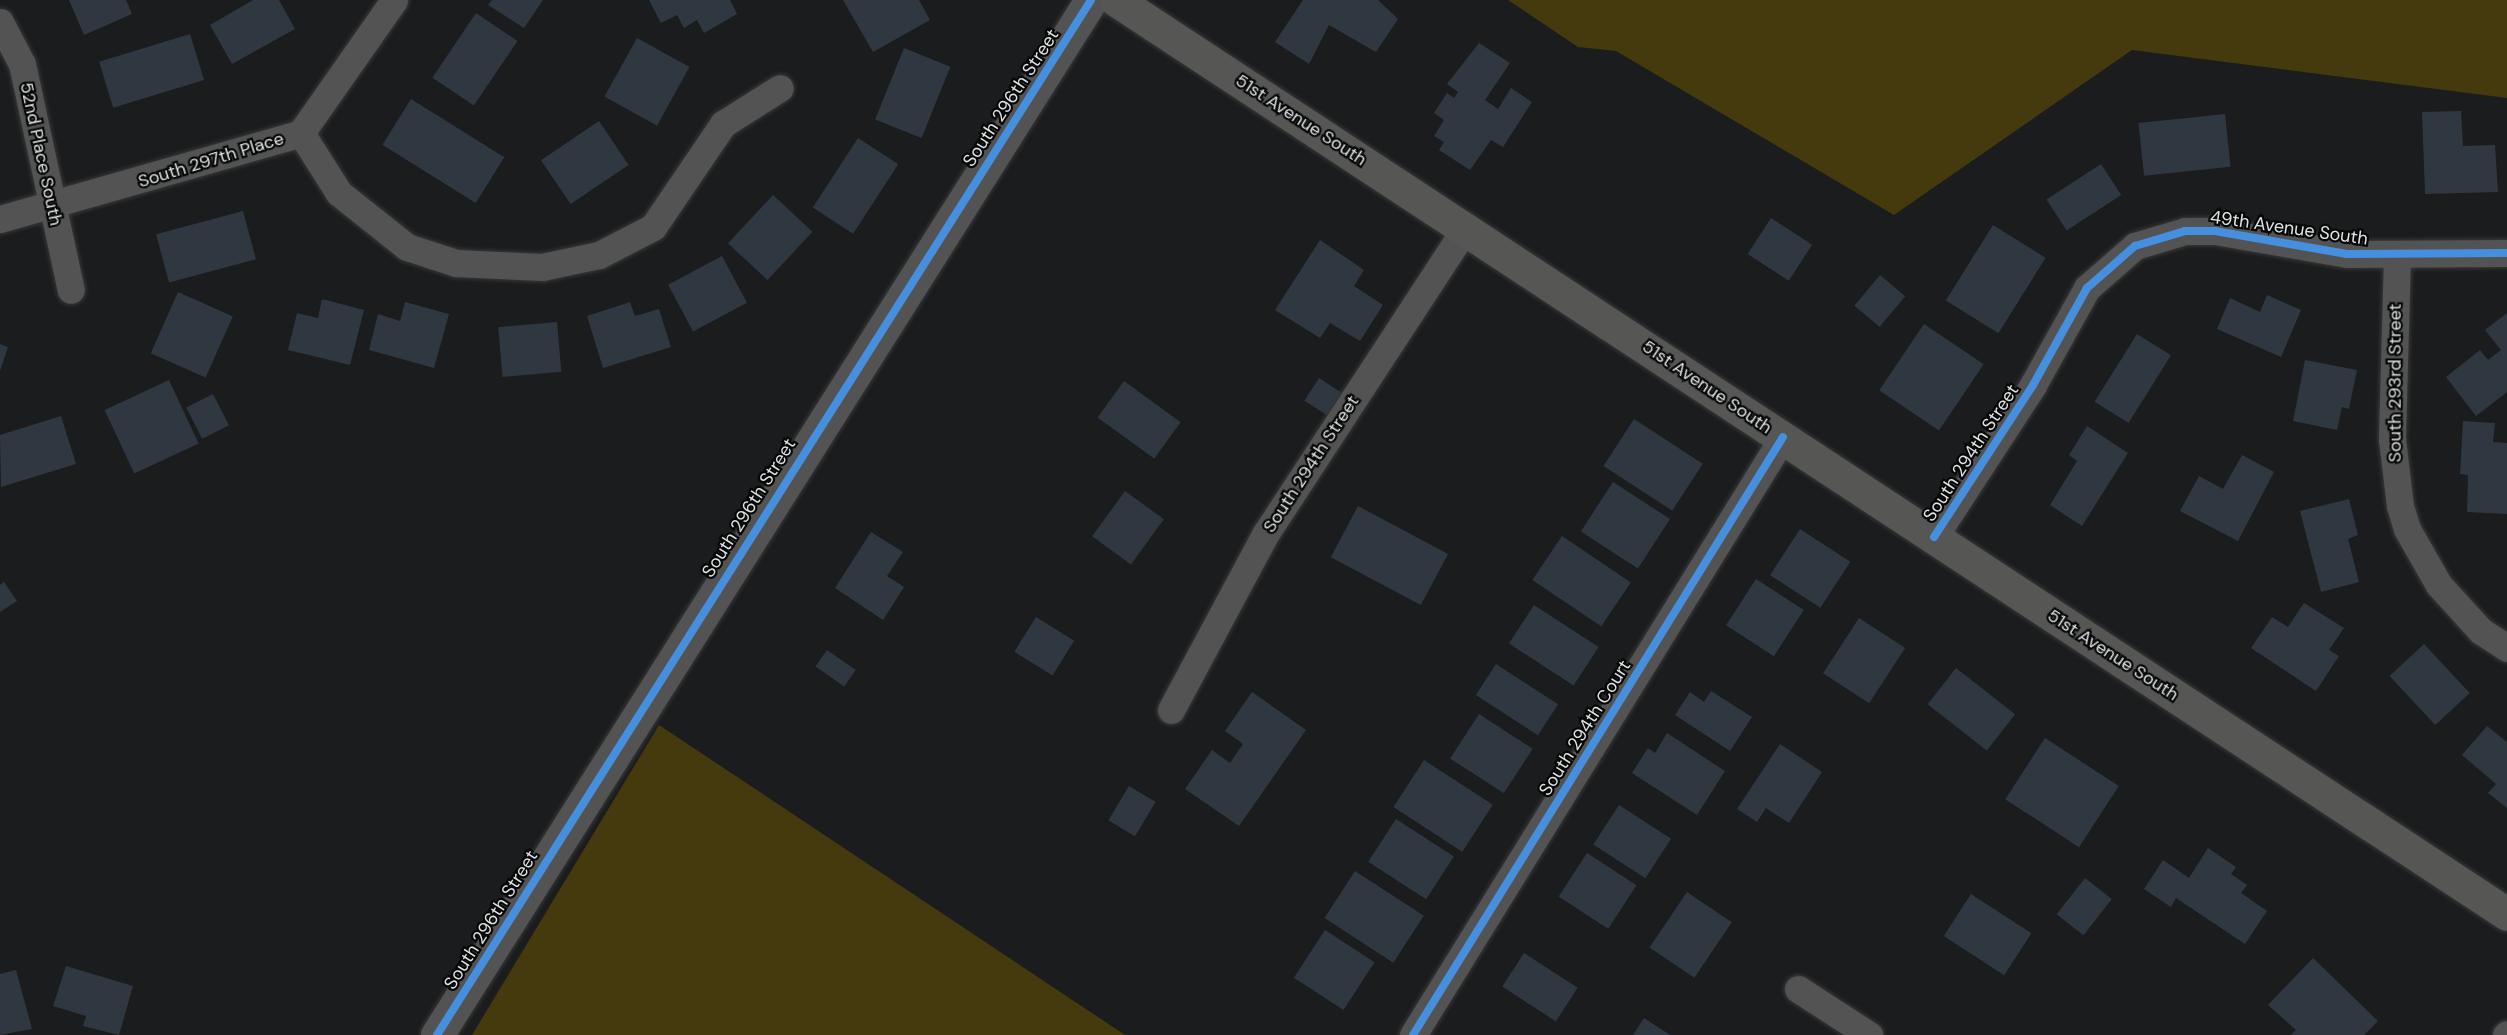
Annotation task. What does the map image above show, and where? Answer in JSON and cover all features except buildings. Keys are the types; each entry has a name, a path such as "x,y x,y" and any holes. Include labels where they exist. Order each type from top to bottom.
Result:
{"main road":[{"name":"51st Avenue South","path":"1116,0 1466,227 2507,914"}],"street":[{"name":"South 297th Place","path":"0,219 51,207 301,133 394,0"},
{"name":"South 296th Street","path":"437,1035 1091,0"},
{"name":"52nd Place South","path":"0,22 22,64 51,207 71,290"},
{"path":"301,133 339,194 407,247 456,263 542,267 599,255 654,226 723,124 780,88"},
{"name":"South 294th Street","path":"1171,710 1266,533 1466,227"},
{"name":"49th Avenue South","path":"2033,385 2086,288 2135,246 2158,238 2225,231 2321,250 2397,257 2507,253"},
{"name":"South 293rd Street","path":"2397,257 2392,439 2400,506 2407,529 2439,585 2481,631 2507,648"},
{"name":"South 294th Street","path":"1934,537 2033,385"},
{"name":"South 294th Court","path":"1413,1035 1783,437"},
{"path":"1798,989 1869,1035"}],"shaded area":[{"path":"1508,0 2507,0 2507,98 2132,50 1894,215 1616,51 1578,47"},
{"path":"659,725 1125,1035 472,1035"}],"cycle path":[{"path":"437,1035 1091,0"},
{"path":"1934,537 2033,385 2087,288 2135,246 2185,231 2215,231 2347,254 2507,253"},
{"path":"1413,1035 1783,437"}]}
